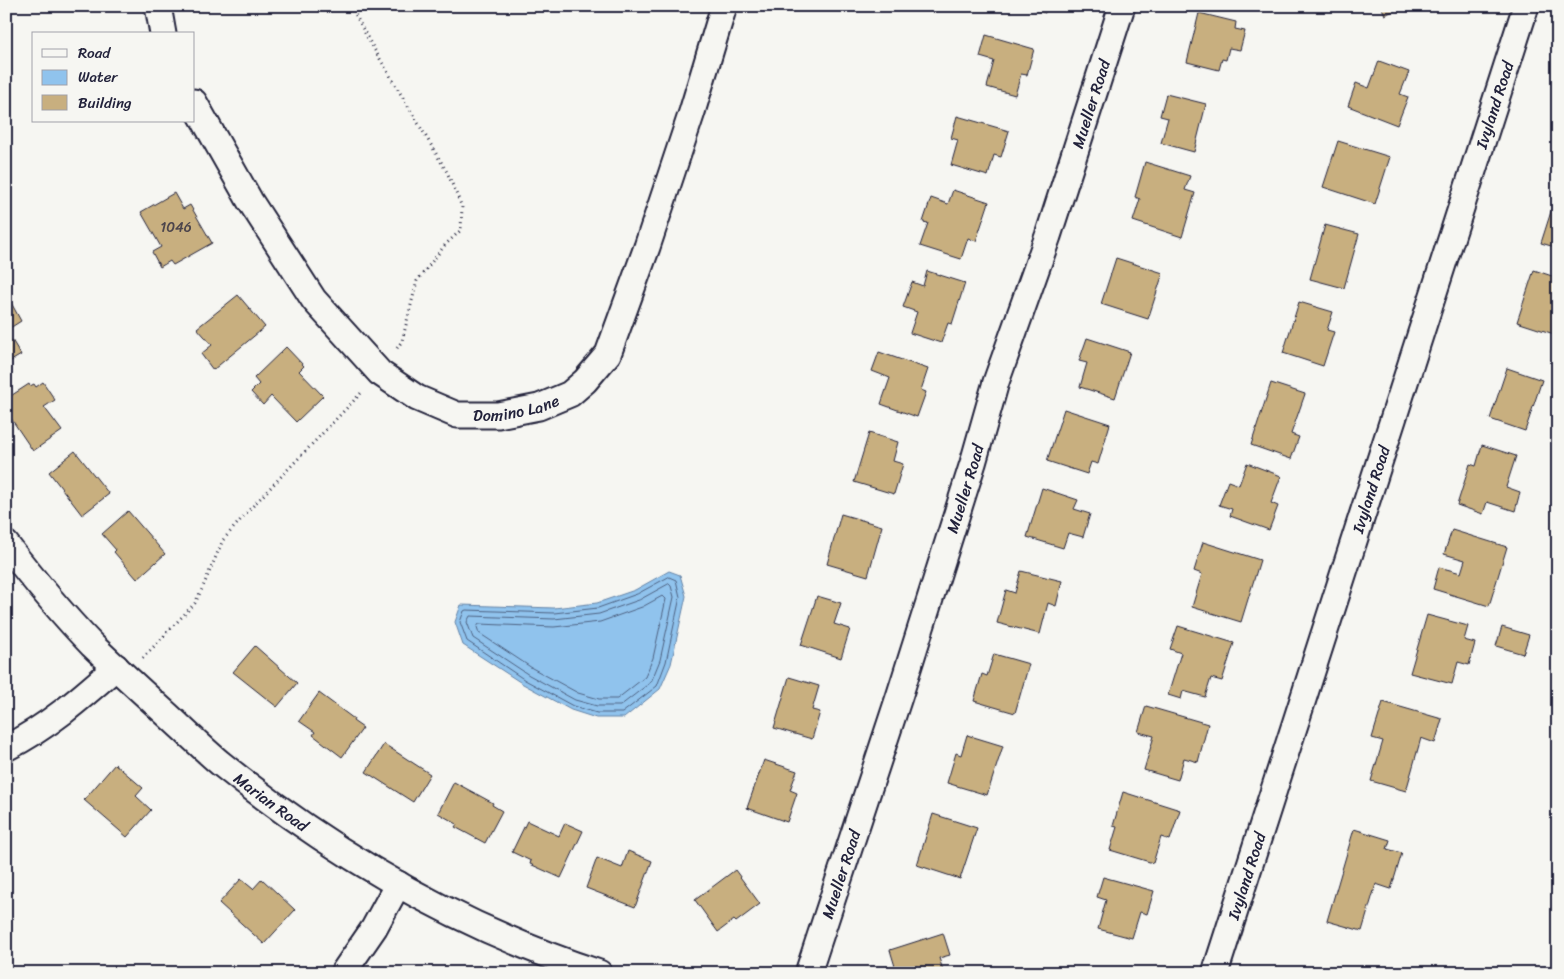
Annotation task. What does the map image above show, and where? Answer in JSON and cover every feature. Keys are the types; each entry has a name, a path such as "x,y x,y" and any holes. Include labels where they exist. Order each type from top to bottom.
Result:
{"street":[{"path":"158,6 163,32"},
{"name":"Domino Lane","path":"195,104 250,201 314,300 380,373 417,398 457,415 498,415 539,407 570,394 585,381 608,354 647,247 692,112 724,6"},
{"name":"Mueller Road","path":"808,973 902,687 973,463 996,382 1048,236 1122,6"},
{"name":"Ivyland Road","path":"1215,973 1526,6"},
{"name":"Marian Road","path":"6,544 33,578 91,643 120,672 220,762 289,814 346,854 470,922 552,957 599,973"},
{"path":"6,748 28,737 120,672"},
{"path":"343,973 374,928 398,884"}],"path":[{"path":"120,672 195,602 224,540 257,502 380,373 402,341 417,281 445,246 461,230 462,207 447,172 367,37 351,6"}],"water":[{"path":"669,571 680,575 686,596 671,664 660,689 624,718 596,718 571,710 523,684 463,645 455,622 461,605 554,608 597,603 635,590"}],"building":[{"path":"1024,6 1047,6 1045,13"},
{"path":"1381,6 1403,6 1385,15"},
{"path":"1199,13 1236,22 1235,29 1245,31 1240,50 1229,48 1226,60 1222,59 1219,70 1187,62"},
{"path":"986,35 1034,49 1027,75 1021,74 1015,95 987,87 994,61 980,57"},
{"path":"1379,61 1409,72 1400,94 1408,97 1397,125 1348,106 1356,83 1369,88"},
{"path":"1166,94 1206,104 1194,152 1161,143 1168,118 1160,116"},
{"path":"957,116 1009,131 1001,157 994,155 988,176 951,165 958,140 951,138"},
{"path":"1338,141 1390,157 1375,204 1323,187"},
{"path":"1145,162 1190,176 1185,190 1195,193 1182,237 1133,221 1140,199 1135,197"},
{"path":"953,190 989,202 976,241 968,238 961,259 920,246 928,223 923,222 931,198 948,204"},
{"path":"174,193 183,209 190,205 212,243 173,265 170,261 160,267 152,252 161,247 141,212"},
{"path":"1555,199 1558,200 1558,248 1541,243"},
{"path":"1325,225 1359,234 1344,288 1310,279"},
{"path":"1116,258 1163,273 1148,319 1101,304"},
{"path":"1534,270 1558,278 1557,335 1517,322"},
{"path":"927,271 965,283 952,324 948,323 941,343 910,333 917,312 903,307 912,282 923,286"},
{"path":"238,295 265,327 213,370 201,354 212,345 197,328"},
{"path":"9,299 21,321 6,333 6,300"},
{"path":"1299,302 1333,312 1327,330 1334,332 1323,366 1283,353"},
{"path":"1087,338 1130,352 1115,398 1080,387 1087,363 1079,361"},
{"path":"12,340 21,355 6,364 6,343"},
{"path":"286,347 304,366 299,371 323,396 296,422 271,396 263,405 251,392 259,384 254,378"},
{"path":"879,352 928,369 921,390 926,392 917,417 881,404 890,378 872,371"},
{"path":"1507,368 1542,380 1525,431 1490,419"},
{"path":"43,382 55,400 44,407 62,431 33,451 6,411 6,399 29,384 30,386 34,384 36,387"},
{"path":"1271,383 1305,394 1291,434 1299,437 1291,459 1251,445"},
{"path":"1064,409 1110,424 1098,464 1091,462 1087,474 1047,461"},
{"path":"869,433 898,442 893,461 903,464 894,494 854,482"},
{"path":"1482,445 1516,456 1506,487 1520,492 1515,511 1487,502 1483,514 1457,505 1470,464 1476,466"},
{"path":"75,451 109,494 82,515 49,472"},
{"path":"1247,463 1281,476 1271,503 1278,506 1269,530 1230,516 1232,509 1219,505 1228,481 1239,485"},
{"path":"1042,488 1078,500 1074,509 1090,514 1083,537 1068,533 1063,548 1027,537"},
{"path":"128,511 165,554 137,579 114,552 116,550 102,534"},
{"path":"841,514 882,526 868,576 827,564"},
{"path":"1452,530 1507,547 1489,606 1433,589 1439,567 1461,573 1465,560 1444,554"},
{"path":"1203,542 1260,560 1241,622 1192,607 1202,574 1194,571"},
{"path":"1021,571 1062,581 1056,606 1048,603 1040,634 997,623 1006,590 1015,593"},
{"path":"817,596 841,603 834,624 850,629 841,658 801,645"},
{"path":"1427,615 1468,626 1464,640 1475,643 1469,665 1458,662 1452,684 1410,673"},
{"path":"1178,626 1234,643 1222,681 1211,678 1205,697 1183,691 1181,699 1168,695 1181,653 1170,649"},
{"path":"1502,627 1529,635 1523,654 1496,646"},
{"path":"255,646 297,683 277,707 233,672"},
{"path":"994,654 1029,664 1015,713 974,701 982,674 987,676"},
{"path":"789,677 819,686 812,710 820,712 812,739 774,728"},
{"path":"319,693 363,728 342,757 313,735 315,732 299,721"},
{"path":"1383,702 1442,719 1435,743 1421,738 1406,791 1371,781 1383,741 1372,738"},
{"path":"1146,706 1208,724 1198,762 1184,758 1178,780 1144,770 1154,736 1138,732"},
{"path":"967,735 1003,746 987,795 947,783 956,753 961,755"},
{"path":"384,744 430,774 413,802 366,772"},
{"path":"764,760 797,771 790,790 797,793 787,822 747,808"},
{"path":"115,764 143,788 136,796 151,810 127,837 84,800"},
{"path":"454,782 493,803 492,805 502,811 485,843 455,827 457,824 438,813"},
{"path":"1123,792 1180,810 1170,840 1161,837 1153,863 1110,850 1117,827 1113,826"},
{"path":"933,814 977,828 960,879 917,865"},
{"path":"527,821 559,836 565,823 583,831 561,878 530,864 531,861 512,852"},
{"path":"1354,829 1390,840 1387,849 1402,853 1391,889 1376,884 1362,931 1327,921"},
{"path":"628,851 652,861 635,907 586,888 597,858 622,868"},
{"path":"735,870 760,904 736,922 734,920 718,932 695,900"},
{"path":"1103,877 1154,891 1147,914 1140,912 1132,938 1098,929 1106,900 1097,897"},
{"path":"241,879 253,889 262,879 295,910 264,944 219,903"},
{"path":"943,933 950,955 939,958 944,973 897,973 890,950"}]}
